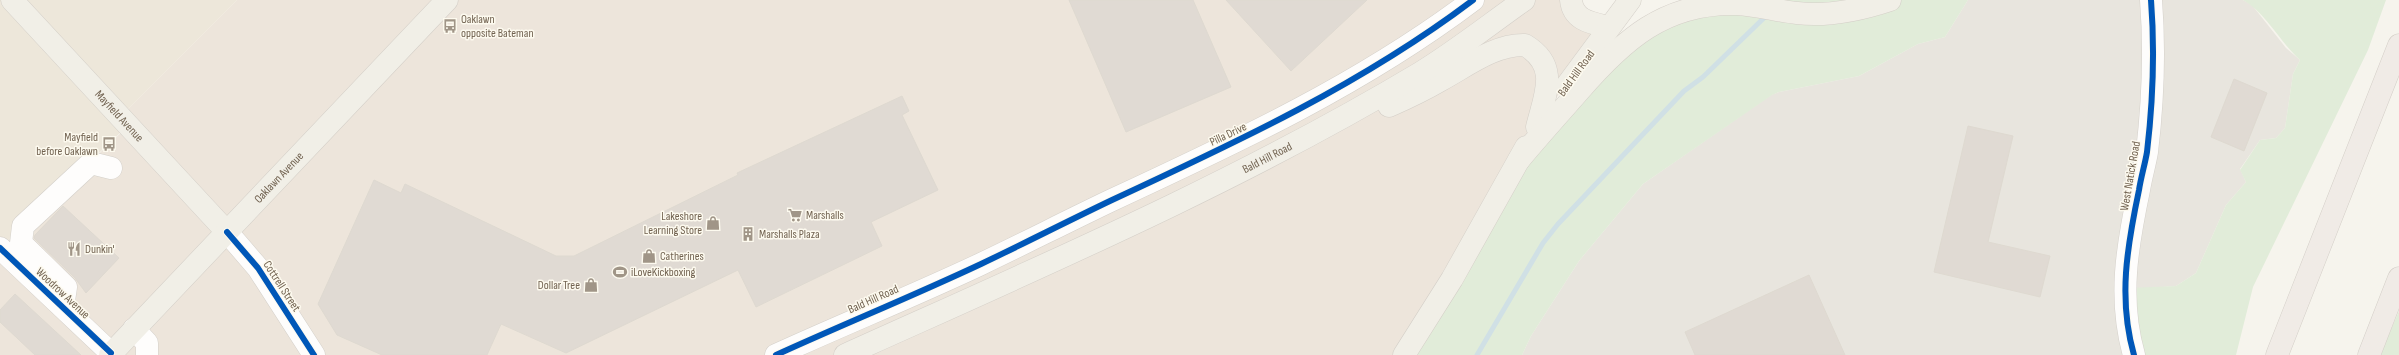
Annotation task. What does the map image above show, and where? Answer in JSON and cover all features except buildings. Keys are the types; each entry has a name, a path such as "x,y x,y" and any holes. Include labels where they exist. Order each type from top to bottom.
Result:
{"highway":[{"path":"2277,355 2399,45"},
{"path":"2369,355 2399,278"}],"main road":[{"name":"Mayfield Avenue","path":"12,0 227,232"},
{"name":"Oaklawn Avenue","path":"111,354 447,0"},
{"name":"Bald Hill Road","path":"845,355 1187,200 1290,147 1422,72 1524,0"},
{"path":"1571,0 1573,10 1578,16 1589,22 1609,27"},
{"name":"Bald Hill Road","path":"1404,355 1452,279 1537,127 1630,0"},
{"path":"1519,160 1607,58 1636,34 1662,18 1693,7 1723,4 1738,4 1799,13 1833,14 1866,8 1890,0"},
{"path":"1187,200 1281,160 1442,80 1478,59 1515,45 1525,45 1539,54 1548,71 1537,127"}],"street":[{"name":"Pilla Drive","path":"980,264 1244,139 1302,109 1414,42 1473,0"},
{"name":"West Natick Road","path":"2134,355 2127,329 2124,290 2135,212 2147,153 2152,104 2153,40 2151,0"},
{"path":"63,307 66,287 21,243 23,226 91,163 111,168"},
{"name":"Cottrell Street","path":"227,232 258,268 314,355"},
{"name":"Woodrow Avenue","path":"0,248 111,354"},
{"name":"Bald Hill Road","path":"776,355 980,264"},
{"path":"134,329 146,343 147,355"}],"shaded area":[{"path":"0,0 237,0 121,116 126,127 0,248"},
{"path":"237,0 1573,0 1610,25 1548,109 1404,355 0,355 0,248 126,128 121,116"},
{"path":"1968,0 2243,0 2252,5 2286,48 2300,60 2293,74 2285,128 2276,138 2260,140 2240,169 2246,182 2226,205 2196,273 2176,286 2162,287 2138,355 1522,355 1531,336 1579,261 1643,184 1771,95 1779,92 1859,76 1918,44 1945,37"}],"green space":[{"path":"1771,0 1968,0 1945,37 1918,44 1859,76 1779,92 1772,95 1643,184 1579,261 1531,336 1522,355 1404,355 1518,158 1663,18"},
{"path":"2243,0 2386,0 2368,50 2253,287 2236,355 2138,355 2129,288 2176,286 2196,273 2226,205 2246,182 2240,170 2260,140 2276,138 2285,128 2293,74 2300,60 2259,12"},
{"path":"2399,311 2399,355 2380,355"}],"waterway":[{"path":"1477,355 1543,243 1558,224 1684,91 1703,77 1768,14"}],"cycle path":[{"path":"776,355 981,264 1298,110 1387,59 1473,0"},
{"path":"2134,355 2126,314 2125,293 2128,252 2147,152 2149,133 2153,57 2151,0"},
{"path":"227,232 258,268 314,355"},
{"path":"0,248 111,353"}],"place":[{"name":"Oaklawn opposite Bateman","path":"450,26"},
{"name":"Mayfield before Oaklawn","path":"109,144"},
{"name":"Marshalls","path":"795,215"},
{"name":"Lakeshore Learning Store","path":"713,223"},
{"name":"Marshalls Plaza","path":"748,234"},
{"name":"Dunkin'","path":"74,249"},
{"name":"Catherines","path":"649,256"},
{"name":"iLoveKickboxing","path":"620,272"},
{"name":"Dollar Tree","path":"591,285"}]}
